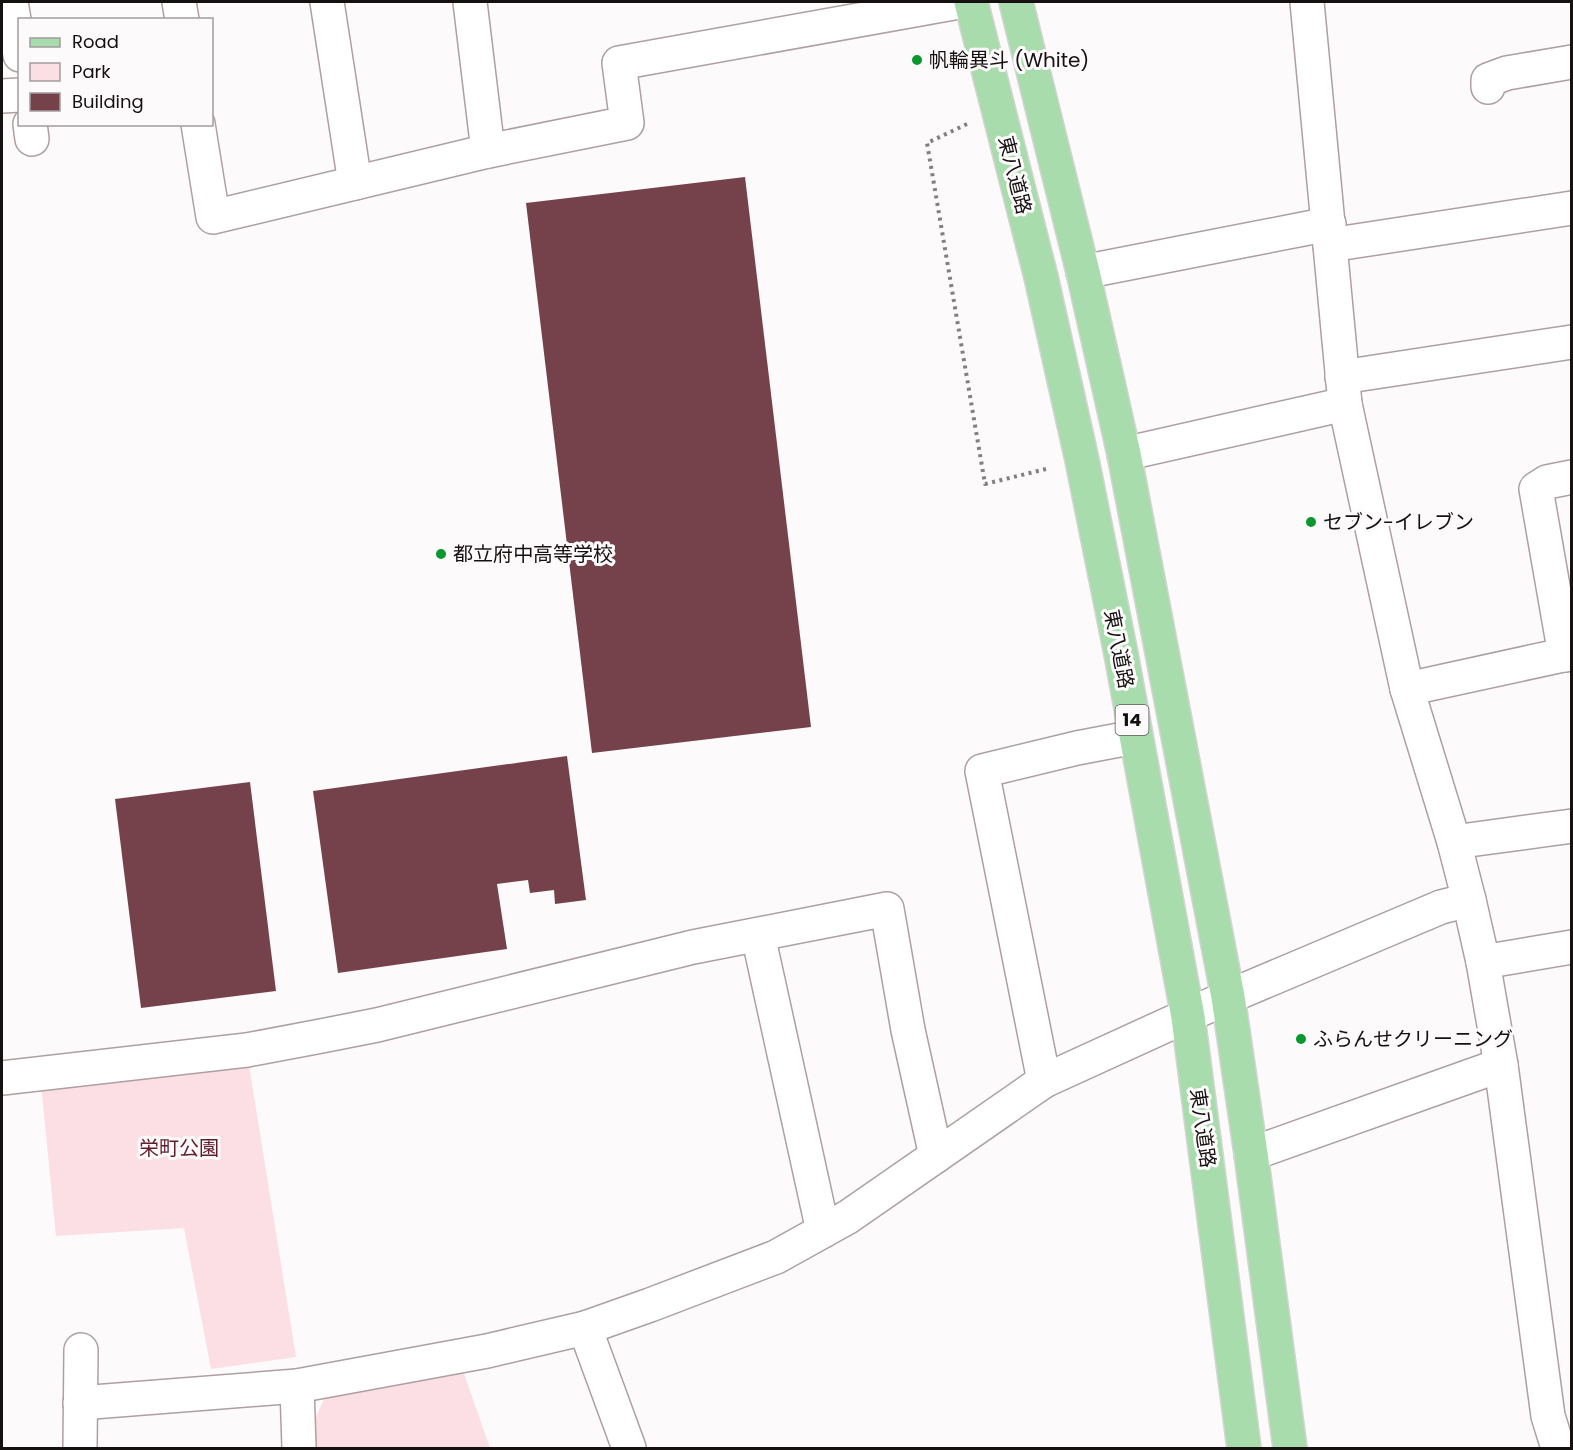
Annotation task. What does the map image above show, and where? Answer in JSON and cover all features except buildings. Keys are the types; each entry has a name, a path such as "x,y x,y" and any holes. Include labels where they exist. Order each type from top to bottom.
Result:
{"main road":[{"name":"東八道路","path":"970,2 1041,277 1082,460 1121,654 1188,1017 1244,1449"},
{"name":"東八道路","path":"1016,2 1083,272 1124,454 1228,997 1290,1449"}],"street":[{"path":"11,2 18,44"},
{"path":"180,2 182,18"},
{"path":"327,2 355,183"},
{"path":"470,2 488,152"},
{"path":"198,126 213,218 488,152 627,123 619,63 959,2"},
{"path":"1307,2 1344,391 1407,689 1454,843 1483,962 1501,1065 1548,1416 1558,1449"},
{"path":"1488,87 1488,80 1507,73 1572,62"},
{"path":"2,96 18,95"},
{"path":"1083,272 1329,235 1572,208"},
{"path":"1124,454 1344,391 1572,342"},
{"path":"1407,689 1568,654 1536,489 1547,482 1572,477"},
{"path":"1044,1081 982,771 1077,748 1135,737"},
{"path":"1454,843 1572,825"},
{"path":"80,1402 297,1386 487,1351 585,1328 776,1257 848,1217 1044,1081 1228,997 1441,907 1469,900"},
{"path":"2,1078 247,1050 316,1037 693,947 887,909 908,1030 936,1156"},
{"path":"758,934 823,1231"},
{"path":"1483,962 1572,947"},
{"path":"1251,1154 1501,1065"},
{"path":"585,1328 629,1449"},
{"path":"81,1350 81,1449"},
{"path":"297,1386 299,1449"}],"path":[{"path":"998,110 927,143 985,484 1082,460"}],"green space":[{"name":"栄町公園","path":"248,1059 296,1357 211,1369 184,1228 56,1236 41,1084"},
{"path":"462,1368 490,1448 307,1448 305,1440 327,1393"}],"place":[{"name":"帆輪異斗 (White)","path":"917,60"},
{"name":"セブン-イレブン","path":"1311,522"},
{"name":"都立府中高等学校","path":"441,554"},
{"name":"ふらんせクリーニング","path":"1301,1039"}]}
